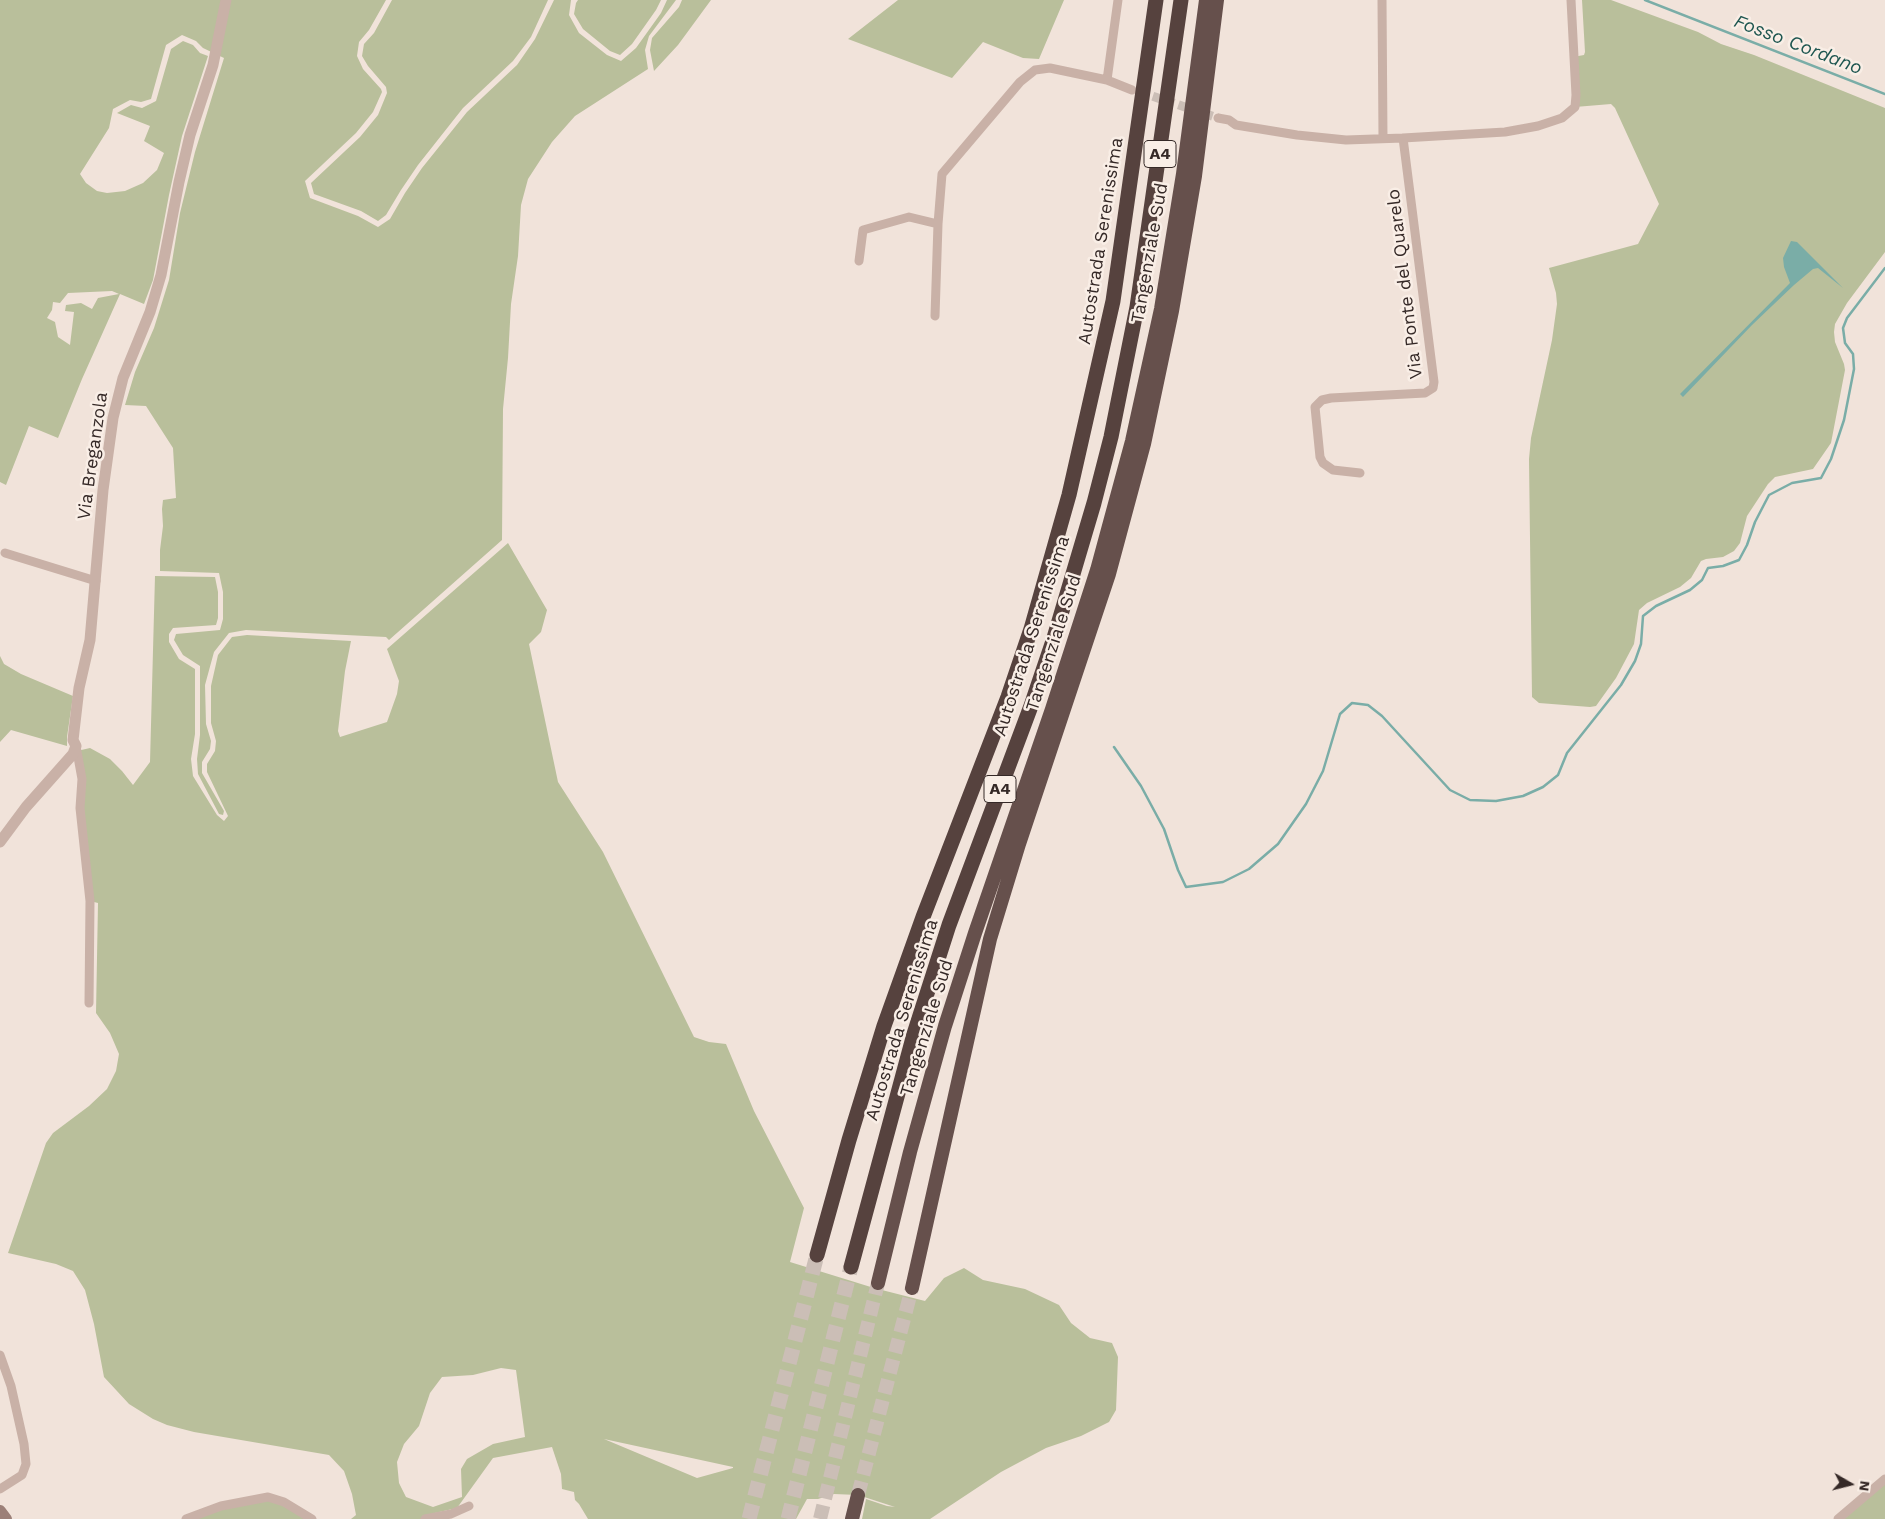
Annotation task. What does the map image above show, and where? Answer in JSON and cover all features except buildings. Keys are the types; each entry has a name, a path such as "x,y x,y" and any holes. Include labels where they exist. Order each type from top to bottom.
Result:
{"highway":[{"name":"Autostrada Serenissima","path":"817,1255 848,1140 884,1026 923,917 1008,697 1031,629 1069,495 1113,301 1156,0"},
{"name":"Autostrada Serenissima","path":"851,1267 917,1025 949,925 1031,706 1054,638 1094,502 1137,307 1181,0"},
{"name":"Tangenziale Sud","path":"878,1283 910,1152 945,1026 1094,580 1132,441 1161,309 1206,0"},
{"name":"Tangenziale Sud","path":"912,1288 942,1161 990,939 1019,844 1109,574 1144,444 1172,311 1195,176 1217,0"},
{"path":"852,1519 858,1495"}],"main road":[{"path":"0,1511 6,1519"}],"street":[{"name":"Via Breganzola","path":"76,746 73,740 79,688 90,640 103,490 113,418 123,378 150,312 161,275 183,164 190,135 213,66 226,0"},
{"path":"1106,80 1118,0"},
{"path":"1382,0 1383,138"},
{"path":"1218,118 1229,120 1236,125 1297,135 1346,140 1505,132 1538,126 1562,118 1575,107 1576,95 1570,0"},
{"path":"935,316 938,224 942,174 1020,82 1035,70 1050,68 1106,80 1132,90"},
{"name":"Via Ponte del Quarelo","path":"1360,473 1332,470 1323,463 1320,457 1315,407 1322,400 1331,398 1425,393 1433,388 1434,382 1403,138"},
{"path":"859,261 864,230 909,218 938,224"},
{"path":"5,553 96,581"},
{"path":"0,842 26,806 73,754 76,746"},
{"path":"76,746 82,779 80,808 90,901 89,1003"},
{"path":"0,1355 11,1386 24,1444 26,1464 22,1475 0,1489"},
{"path":"1838,1519 1885,1479"},
{"path":"186,1519 221,1506 268,1498 284,1502 312,1519"},
{"path":"425,1519 451,1514 469,1506"}],"green space":[{"path":"0,0 386,0 369,30 359,42 357,56 363,69 382,92 373,112 356,133 305,181 310,198 358,216 378,227 390,219 422,168 467,112 517,65 535,39 554,0 571,0 569,15 579,33 607,55 621,61 636,48 661,13 667,0 676,0 649,36 645,50 648,69 575,116 552,142 528,179 521,205 503,409 502,540 389,640 386,637 246,630 229,633 214,652 205,685 206,724 211,741 210,749 202,762 202,773 224,811 223,815 219,814 198,774 200,666 183,655 174,640 176,634 220,630 223,619 223,592 219,573 160,571 163,500 176,498 173,448 146,406 125,405 135,372 154,328 169,280 180,213 195,152 224,58 182,35 166,45 151,99 141,102 130,100 113,109 109,128 80,174 86,183 97,191 107,193 125,191 143,183 157,170 164,153 144,141 150,126 117,113 131,105 142,108 156,101 171,49 183,41 193,45 200,53 208,56 182,136 153,280 144,304 120,294 58,438 29,426 6,485 0,482","holes":["112,291 119,294 98,298 92,309 81,303 66,305 65,311 74,312 70,345 58,337 55,322 47,318 52,310 53,302 60,303 68,293"]},
{"path":"392,0 548,0 531,37 513,61 463,108 418,165 386,215 378,221 361,211 314,194 311,183 360,137 378,115 387,93 386,87 362,56 364,44 374,33"},
{"path":"578,0 661,0 632,44 620,55 610,51 583,29 574,14"},
{"path":"682,0 711,0 678,45 654,71 650,50 652,38 679,7"},
{"path":"898,0 1064,0 1039,59 1023,58 983,42 952,78 848,39"},
{"path":"1582,0 1611,0 1698,32 1721,44 1754,55 1885,108 1885,252 1847,303 1835,324 1835,342 1845,370 1831,443 1813,469 1775,477 1768,484 1747,516 1740,543 1734,551 1723,557 1701,561 1691,578 1680,587 1647,603 1639,610 1634,644 1616,678 1596,706 1590,707 1539,703 1532,697 1529,459 1531,438 1552,340 1557,304 1549,268 1638,244 1659,204 1615,108 1611,104 1575,107 1573,57 1584,55 1585,52"},
{"path":"508,543 547,610 541,632 529,644 558,782 603,852 694,1037 709,1042 726,1044 754,1111 804,1208 790,1262 874,1288 925,1301 944,1278 964,1268 983,1280 1025,1289 1059,1305 1071,1323 1090,1338 1112,1343 1118,1357 1116,1410 1109,1422 1081,1436 1046,1448 1001,1472 930,1519 862,1519 866,1499 895,1507 858,1495 834,1494 818,1499 807,1499 796,1519 588,1519 575,1500 574,1492 562,1489 561,1474 552,1447 493,1458 457,1508 435,1513 433,1519 351,1519 356,1515 352,1494 344,1471 329,1455 194,1432 153,1419 129,1404 104,1377 94,1324 85,1290 73,1271 56,1264 8,1253 46,1143 53,1133 89,1106 107,1089 116,1071 119,1054 110,1033 96,1013 98,903 90,901 77,751 90,748 110,759 133,785 150,762 155,576 215,577 218,592 218,618 216,625 173,628 169,634 169,642 179,659 195,669 195,734 191,759 193,776 217,815 224,821 228,816 207,772 207,764 215,751 216,741 211,723 211,686 218,655 232,637 247,635 351,641 345,671 338,731 340,737 387,722 397,694 399,681 387,649","holes":["501,1368 516,1370 525,1437 493,1444 467,1459 461,1469 462,1497 433,1507 406,1497 399,1483 397,1462 404,1444 419,1426 430,1393 442,1377 473,1375","604,1439 733,1467 733,1468 697,1478"]},
{"path":"0,656 4,664 21,674 73,696 67,746 11,730 0,742"},
{"path":"1885,1479 1885,1519 1838,1519"},
{"path":"268,1500 283,1504 308,1519 196,1519 222,1508"}],"water":[{"path":"1791,241 1797,242 1843,288 1818,268 1813,269 1752,325 1683,397 1680,394 1790,283 1783,258"}],"waterway":[{"name":"Fosso Cordano","path":"1645,0 1885,94"},
{"path":"1114,747 1141,786 1164,829 1186,887 1223,882 1249,869 1278,844 1306,804 1323,771 1340,714 1352,703 1368,705 1382,716 1450,790 1470,800 1496,801 1523,796 1543,787 1558,775 1567,753 1621,685 1635,661 1641,644 1643,616 1656,606 1690,590 1702,580 1708,568 1723,566 1739,560 1769,495 1792,483 1821,478 1831,459 1844,420 1854,369 1853,354 1845,343 1843,328 1847,318 1885,268"}],"tunnel":[{"path":"1140,92 1218,118"},
{"path":"749,1519 817,1255"},
{"path":"788,1519 851,1267"},
{"path":"820,1519 878,1283"},
{"path":"858,1495 912,1288"}]}
